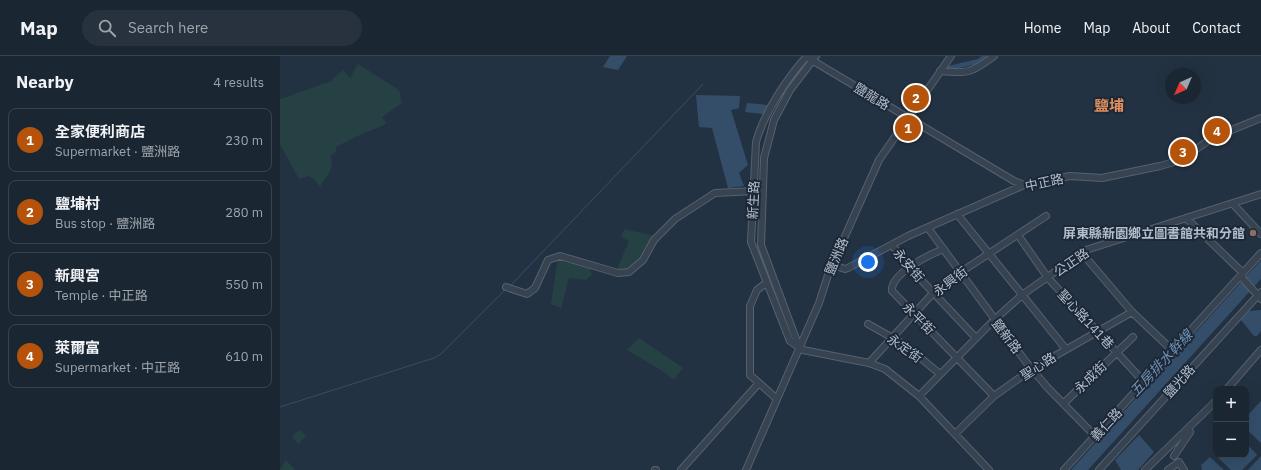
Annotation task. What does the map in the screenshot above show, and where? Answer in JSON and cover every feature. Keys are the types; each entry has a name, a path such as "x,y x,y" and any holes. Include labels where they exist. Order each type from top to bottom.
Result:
{"street":[{"name":"鹽洲路","path":"746,470 819,303 829,272 879,160 951,56"},
{"path":"940,71 964,73 976,68 994,56"},
{"name":"鹽龍路","path":"805,57 814,58 907,118 1014,182 1024,185"},
{"name":"新生路","path":"799,347 790,341 751,242 756,142 759,132 784,88 805,57"},
{"name":"新生路","path":"799,347 761,245 764,158 774,120 790,90 814,58"},
{"name":"中正路","path":"833,265 845,269 848,268 957,214 1024,185 1070,176 1102,178 1181,160 1212,138 1261,118"},
{"path":"506,287 527,294 535,288 548,260 560,256 618,273 629,272 643,260 654,240 675,218 715,193 754,190"},
{"name":"公正路","path":"919,396 994,320 1022,295 1086,250 1261,194"},
{"path":"1233,204 1261,234"},
{"path":"957,214 1065,348"},
{"name":"永興街","path":"869,363 934,292 989,253 1046,216"},
{"path":"1186,218 1242,272 1243,279 1259,295"},
{"name":"鹽新路","path":"928,228 994,320 1032,369 1095,436"},
{"name":"聖心路141巷","path":"1018,235 1048,278 1144,382"},
{"name":"永安街","path":"892,245 909,267 976,338"},
{"name":"永平街","path":"944,249 935,252 909,267 893,282 892,291 994,396"},
{"path":"1082,253 1132,312 1172,350"},
{"name":"義仁路","path":"1064,470 1242,272 1261,253"},
{"path":"766,283 757,290 750,306 750,375 777,398"},
{"name":"鹽光路","path":"1099,470 1259,295"},
{"name":"聖心路","path":"954,434 994,396 1032,369 1065,348 1132,312"},
{"name":"永定街","path":"868,324 911,349 940,374"},
{"name":"永成街","path":"1064,403 1133,336"},
{"path":"799,347 803,350 869,363 885,369 919,396 989,470"},
{"path":"1230,386 1261,350"},
{"path":"681,470 759,383"},
{"path":"1145,470 1213,404"},
{"path":"1174,456 1190,432 1188,429"},
{"path":"1168,470 1179,462 1184,470"}],"green space":[{"path":"358,64 399,90 402,103 382,117 386,123 384,125 336,147 336,152 330,156 332,165 331,169 320,187 314,179 308,176 299,179 280,144 280,98 281,99 331,81 343,70 350,78"},
{"path":"624,229 660,237 628,273 611,273 617,269 629,241 621,237"},
{"path":"558,258 573,260 590,268 592,275 586,280 569,278 561,308 551,304"},
{"path":"639,338 683,368 674,380 664,372 627,350"},
{"path":"299,430 306,435 299,444 292,437"},
{"path":"286,460 295,470 280,470"}],"water":[{"path":"610,56 627,56 618,70 603,67"},
{"path":"696,95 740,96 739,108 731,110 748,165 739,173 744,186 728,188 712,128 699,127"},
{"path":"747,103 768,105 763,114 745,112"},
{"path":"1261,260 1261,279 1088,470 1071,470"},
{"path":"1261,310 1261,331 1257,336 1254,336 1241,320 1249,311"},
{"path":"1261,401 1261,443 1249,432 1249,414"},
{"path":"1139,435 1154,452 1138,470 1121,470 1115,460"},
{"path":"1249,446 1257,455 1242,470 1231,470 1218,458 1249,458"},
{"path":"1261,456 1261,470 1248,470"},
{"path":"1210,457 1224,470 1202,470 1201,465"}],"waterway":[{"path":"950,68 979,61 985,56"},
{"path":"510,286 703,84"},
{"path":"280,407 434,358 441,354 506,289"}],"place":[{"name":"鹽埔村","path":"916,98"},
{"name":"全家便利商店","path":"908,128"},
{"name":"萊爾富","path":"1217,131"},
{"name":"新興宮","path":"1183,152"},
{"name":"屏東縣新園鄉立圖書館共和分館","path":"1253,233"}],"district":[{"name":"鹽埔","path":"1109,106"}],"water label":[{"name":"五房排水幹線","path":"1161,363"}]}
